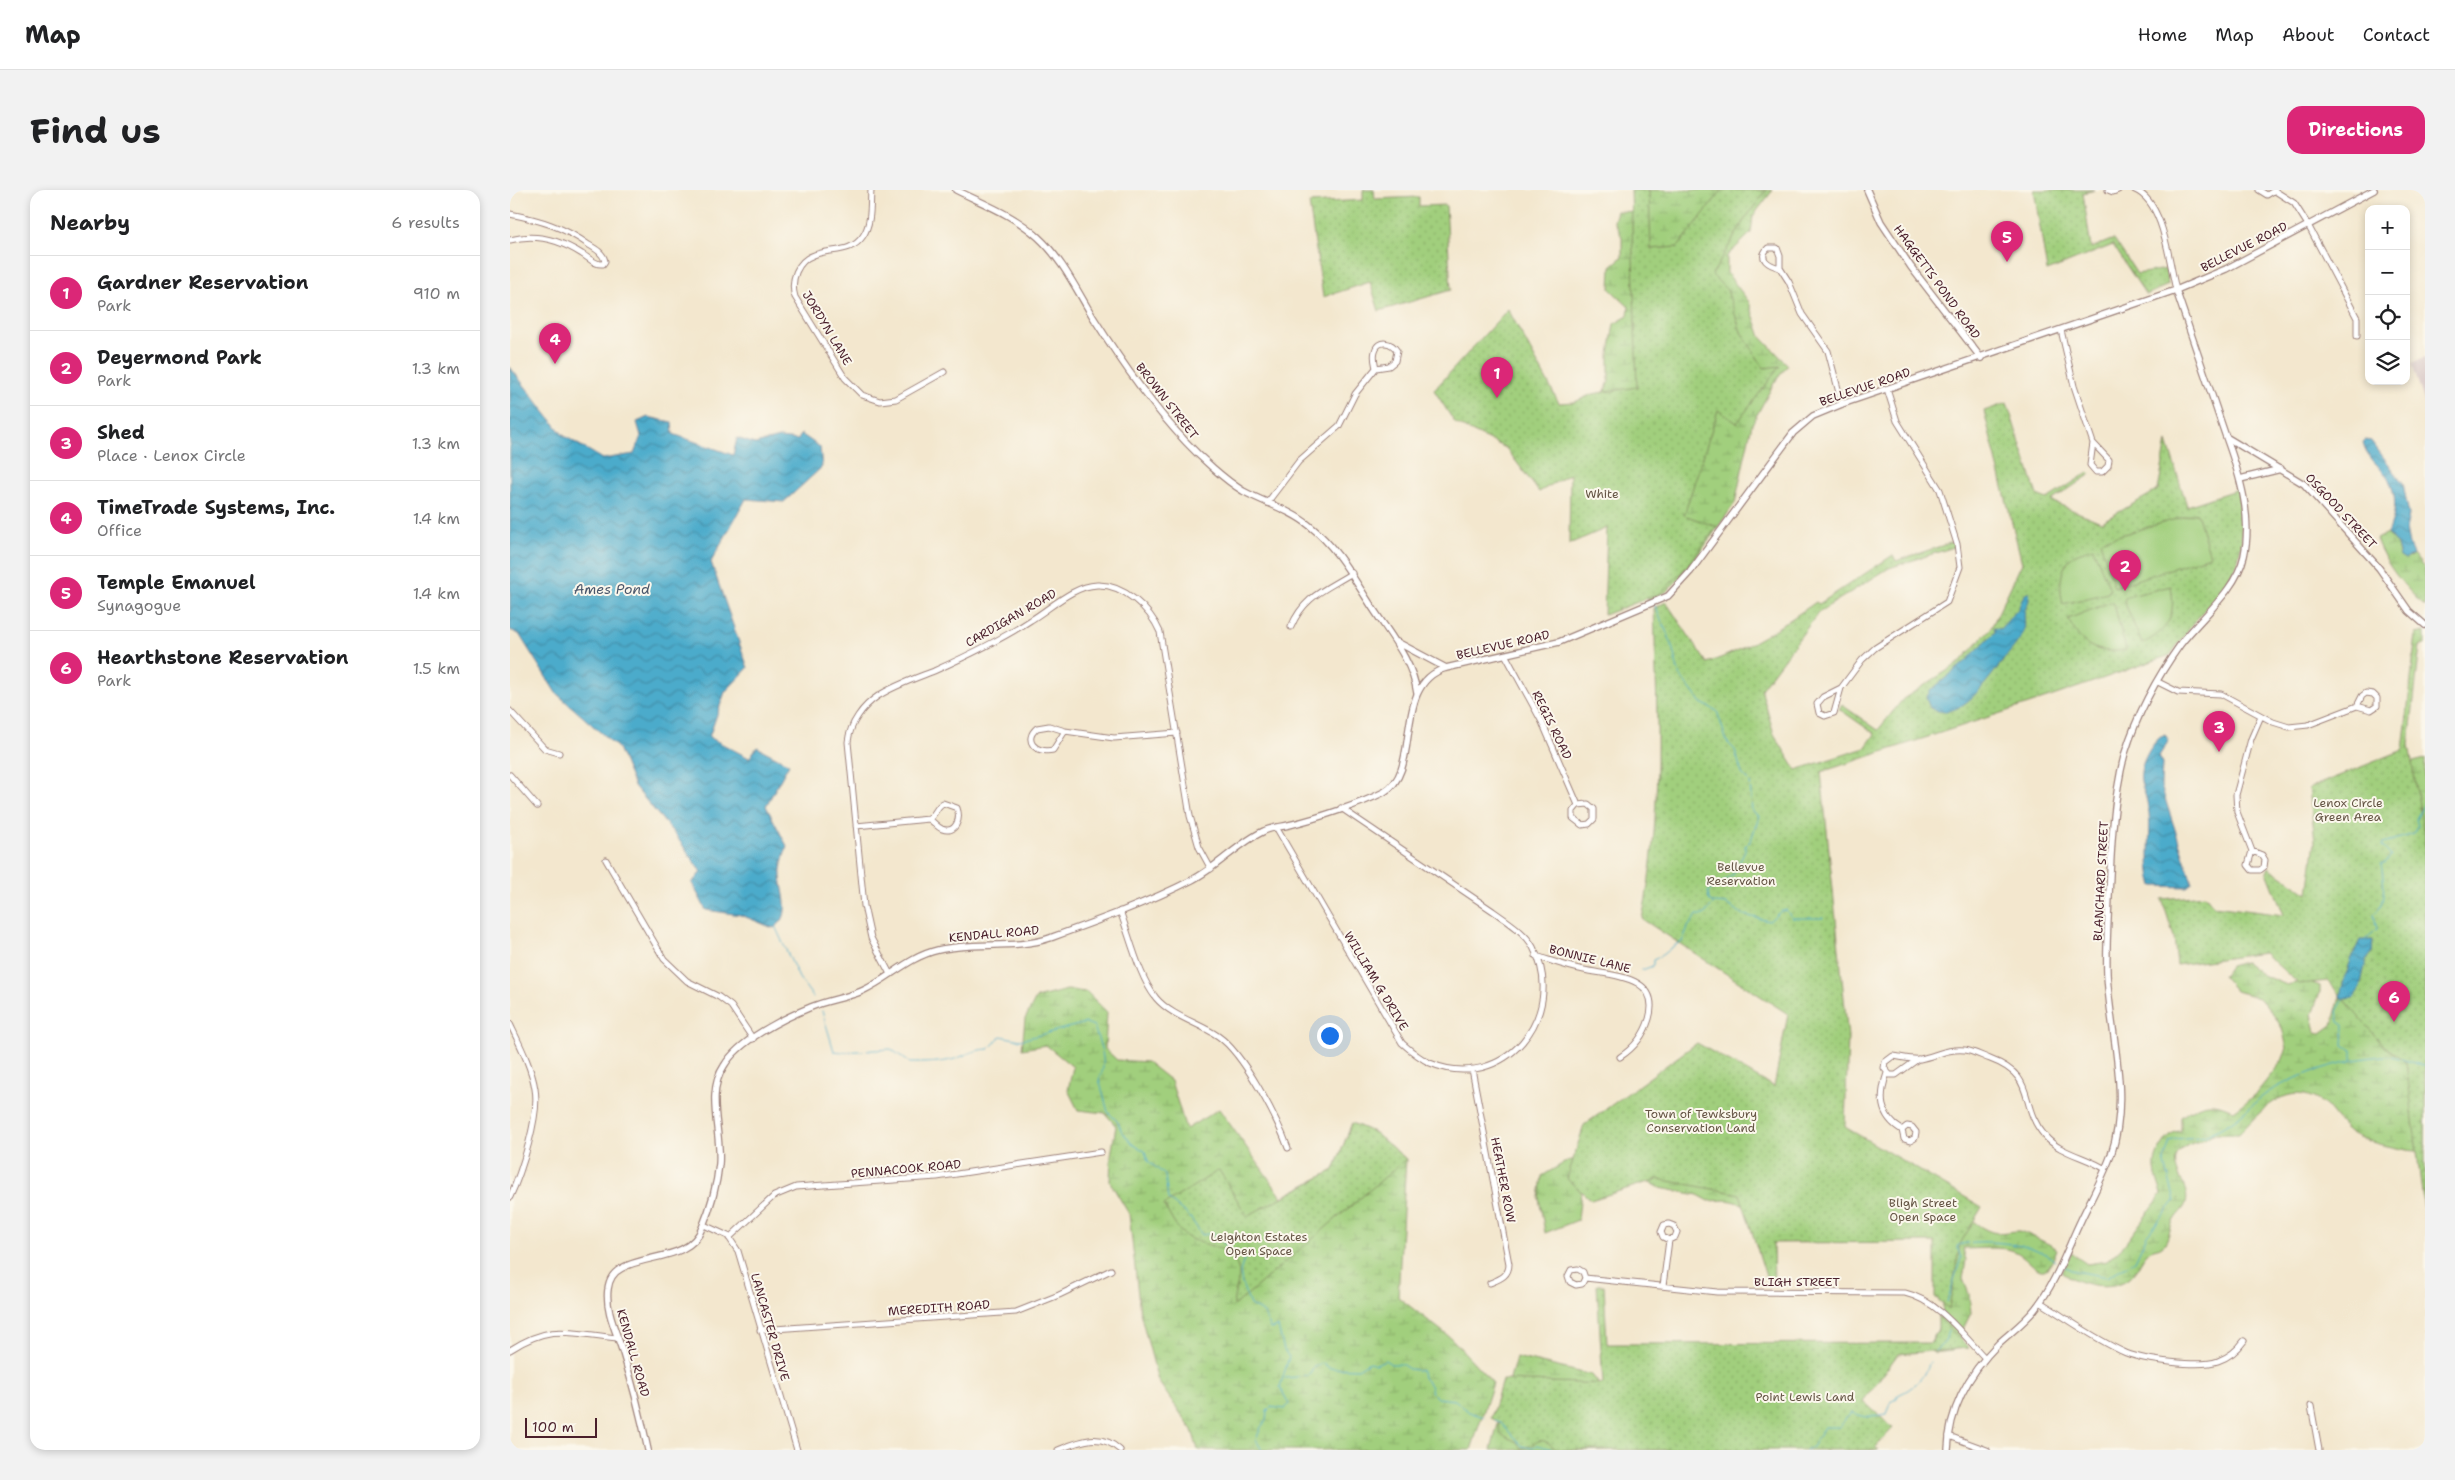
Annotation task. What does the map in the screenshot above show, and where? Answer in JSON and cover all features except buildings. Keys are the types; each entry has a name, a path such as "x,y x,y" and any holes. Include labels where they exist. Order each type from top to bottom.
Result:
{"street":[{"name":"JORDYN LANE","path":"871,190 868,225 862,238 851,247 816,254 805,260 794,276 793,288 795,297 846,378 862,395 880,401 896,399 944,372"},
{"name":"BROWN STREET","path":"956,190 1012,218 1038,237 1068,272 1101,330 1191,448 1238,487 1309,524 1337,552 1411,669 1417,693"},
{"name":"HAGGETTS POND ROAD","path":"1867,190 1881,222 1911,267 1981,358"},
{"path":"2108,190 2113,192 2118,190"},
{"path":"2135,190 2145,195 2156,210 2176,290 2226,437"},
{"path":"2259,190 2267,195 2275,191 2294,203 2308,225 2357,318 2357,336"},
{"path":"2360,190 2361,197"},
{"name":"BELLEVUE ROAD","path":"1402,763 1417,693 1432,674 1446,668 1506,656 1559,642 1668,596 1690,572 1793,433 1813,416 1842,404 2176,290 2226,269 2374,190"},
{"path":"510,214 550,223 569,231 599,252 605,261 603,264 597,264 569,246 548,239 529,237 510,240"},
{"path":"1780,268 1789,282 1802,314 1828,351 1842,404"},
{"path":"2061,330 2074,386 2093,443 2108,460 2107,469 2102,472 2093,470 2090,465 2093,443"},
{"path":"1267,502 1299,461 1339,426 1355,394 1376,368 1375,349 1385,343 1392,344 1397,350 1396,361 1389,366 1376,368"},
{"path":"1841,688 1820,699 1816,704 1819,713 1825,716 1834,713 1841,688 1862,660 1875,648 1947,602 1960,567 1958,544 1940,490 1897,421 1887,389"},
{"name":"OSGOOD STREET","path":"2226,437 2304,484 2379,568 2409,611 2425,625"},
{"name":"BLANCHARD STREET","path":"1948,1450 1949,1436 1960,1398 1967,1383 1985,1358 2024,1321 2040,1302 2105,1169 2118,1125 2120,1085 2107,972 2113,826 2127,749 2139,716 2181,644 2233,581 2241,566 2246,542 2244,499 2240,479 2226,437"},
{"path":"2240,479 2282,470"},
{"path":"1291,627 1299,609 1307,600 1352,573"},
{"name":"CARDIGAN ROAD","path":"890,974 876,950 866,921 849,734 860,713 879,695 1008,634 1085,587 1110,586 1123,591 1147,610 1160,632 1195,836 1211,869"},
{"path":"1395,641 1446,668"},
{"name":"REGIS ROAD","path":"1506,656 1542,722 1578,805"},
{"path":"2158,682 2178,692 2221,694 2282,726 2298,728 2357,706"},
{"path":"510,711 545,749 559,753"},
{"path":"2252,851 2237,812 2236,795 2251,739 2262,716"},
{"path":"1065,731 1053,750 1042,752 1037,750 1032,742 1032,736 1037,728 1049,726 1065,731 1114,738 1177,733"},
{"name":"KENDALL ROAD","path":"648,1450 608,1302 609,1281 614,1273 630,1264 687,1247 698,1237 704,1225 719,1164 716,1108 717,1080 722,1068 731,1055 753,1038 809,1008 860,992 902,965 929,952 954,947 1037,942 1193,880 1255,837 1276,827 1341,808 1388,789 1394,784 1402,763"},
{"path":"510,775 537,806"},
{"path":"856,826 929,819 943,802 957,808 959,813 957,824 951,829 945,830 938,827 929,819"},
{"name":"REGIS ROAD","path":"1588,804 1594,809 1594,819 1589,824 1582,825 1574,818 1573,811 1578,805 1588,804"},
{"name":"WILLIAM G DRIVE","path":"1276,827 1402,1043 1416,1055 1430,1063 1447,1068 1472,1069 1486,1066 1513,1052 1529,1034 1542,1003 1542,980 1532,946 1512,925 1341,808"},
{"path":"606,860 664,958 687,981 719,997 731,1006 753,1038"},
{"path":"1120,910 1146,980 1156,998 1170,1009 1217,1036 1231,1048 1271,1110 1288,1148"},
{"name":"BONNIE LANE","path":"1536,956 1581,970 1622,976 1633,980 1646,991 1650,1010 1648,1020 1632,1049 1620,1057"},
{"path":"510,1024 532,1080 536,1099 527,1147 510,1197"},
{"path":"1902,1130 1887,1117 1882,1103 1882,1087 1887,1073 1884,1065 1890,1057 1918,1060 1962,1050 2003,1064 2014,1070 2022,1080 2033,1118 2045,1136 2064,1149 2105,1169"},
{"path":"1887,1073 1893,1076 1899,1074 1918,1060"},
{"name":"HEATHER ROW","path":"1472,1069 1509,1264 1507,1273 1502,1279 1490,1283"},
{"name":"PENNACOOK ROAD","path":"729,1238 774,1196 796,1187 938,1178 1101,1152"},
{"path":"704,1225 729,1238"},
{"name":"LANCASTER DRIVE","path":"729,1238 738,1251 797,1450"},
{"path":"1663,1286 1669,1240"},
{"name":"MEREDITH ROAD","path":"760,1330 1016,1312 1059,1295 1111,1270"},
{"name":"BLIGH STREET","path":"1585,1278 1733,1292 1905,1293 1923,1299 1936,1308 1985,1358"},
{"path":"2040,1302 2118,1348 2141,1357 2190,1362 2215,1362 2234,1353 2244,1341"},
{"path":"510,1350 546,1332 568,1332 618,1338"},
{"path":"2311,1406 2319,1450"},
{"path":"1949,1436 1987,1450"},
{"path":"1058,1450 1086,1439 1095,1438 1106,1440 1120,1450"}],"shaded area":[{"path":"2425,358 2425,404 2412,363"}],"green space":[{"path":"1363,190 1374,190 1375,199 1419,197 1419,206 1446,205 1451,290 1379,311 1370,282 1323,297 1309,203 1363,200"},
{"name":"White","path":"1631,190 1649,190 1651,249 1678,247 1722,190 1766,190 1743,222 1712,275 1727,290 1741,332 1764,368 1780,366 1737,423 1718,410 1684,515 1717,527 1681,573 1661,593 1604,615 1607,528 1569,544 1570,474 1539,492 1506,448 1455,423 1434,390 1508,309 1559,403 1575,402 1592,394 1637,387"},
{"path":"1645,190 1773,190 1753,216 1751,233 1727,256 1727,273 1749,302 1761,337 1788,365 1774,383 1752,424 1735,503 1688,570 1666,592 1648,601"},
{"path":"2034,190 2095,190 2083,193 2091,248 2114,239 2137,274 2166,269 2168,285 2146,295 2113,245 2047,271"},
{"path":"1617,211 1638,212 1639,398 1602,398 1609,381 1609,354 1614,324 1628,316 1629,307 1610,289 1611,266 1622,257 1622,237 1614,221"},
{"path":"2007,403 2037,495 2047,499 2089,472 2091,474 2051,501 2101,522 2158,490 2167,441 2187,506 2238,489 2242,542 2237,564 2222,589 2170,655 2053,696 1821,772 1848,1037 1845,1127 1982,1207 1960,1244 1949,1309 1935,1297 1935,1242 1773,1243 1774,1286 1769,1286 1740,1194 1658,1179 1591,1200 1567,1179 1584,1125 1697,1043 1774,1087 1788,1014 1642,919 1649,880 1656,803 1657,725 1654,608 1666,602 1707,663 1736,651 1764,636 1816,602 1819,604 1893,555 1896,561 1953,542 1954,547 1889,568 1819,612 1761,689 1774,734 1796,770 1865,748 1875,734 1839,709 1842,705 1878,730 1903,699 1959,663 1991,628 2022,563 1984,411"},
{"path":"2197,513 2210,556 2114,587 2100,541"},
{"path":"2388,533 2397,545 2399,554 2409,558 2413,554 2425,569 2425,607 2396,575 2380,549 2376,539"},
{"path":"2093,548 2110,589 2108,593 2063,604 2061,578 2065,565 2074,555"},
{"path":"2171,586 2172,606 2168,621 2159,633 2142,644 2124,601 2126,597"},
{"path":"2111,602 2114,604 2126,650 2106,651 2091,646 2073,629 2068,619"},
{"name":"Lenox Circle Green Area","path":"2425,632 2425,645 2420,646 2409,744 2423,829 2425,830 2425,1218 2406,1062 2383,1045 2328,981 2299,984 2264,953 2177,965 2174,937 2162,899 2205,895 2214,906 2284,915 2267,872 2269,867 2308,894 2315,841 2309,788 2403,750 2416,634"},
{"path":"2425,759 2425,1152 2387,1146 2358,1137 2344,1127 2325,1105 2312,1097 2300,1094 2288,1096 2277,1100 2267,1107 2239,1134 2212,1134 2180,1150 2177,1155 2176,1167 2186,1191 2185,1206 2174,1219 2164,1244 2148,1252 2133,1274 2126,1280 2118,1284 2098,1286 2078,1281 2062,1273 2071,1253 2087,1264 2107,1261 2124,1245 2162,1194 2155,1172 2155,1161 2160,1148 2168,1137 2181,1131 2181,1117 2194,1108 2206,1104 2219,1105 2234,1111 2254,1096 2282,1061 2287,1048 2282,1028 2259,998 2236,991 2223,976 2230,966 2245,962 2262,975 2287,985 2306,980 2320,986 2320,992 2312,1014 2316,1032 2321,1033 2332,1025 2405,764"},
{"path":"1067,990 1087,992 1107,1012 1105,1049 1117,1060 1147,1062 1171,1081 1186,1129 1219,1109 1282,1197 1334,1170 1352,1123 1375,1133 1406,1159 1398,1297 1451,1338 1493,1383 1471,1450 1198,1450 1192,1430 1158,1381 1140,1312 1129,1214 1110,1182 1111,1155 1116,1126 1105,1113 1078,1110 1068,1090 1073,1067 1046,1045 1022,1049 1025,1019 1036,998"},
{"name":"Leighton Estates Open Space","path":"1352,1123 1375,1133 1406,1159 1234,1306 1239,1273 1234,1259 1228,1253 1195,1241 1181,1232 1164,1205 1219,1170 1247,1216 1334,1170"},
{"name":"Bligh Street Open Space","path":"1578,1158 1958,1206 1987,1230 1999,1233 2019,1231 2057,1249 2052,1261 2043,1270 2038,1269 2021,1255 2009,1249 1963,1249 1966,1260 1963,1279 1969,1294 1971,1313 1952,1351 1933,1353 1928,1348 1941,1323 1944,1295 1944,1233 1747,1205 1727,1200 1709,1201 1698,1195 1660,1188 1643,1178 1582,1183 1578,1220 1545,1233 1539,1198 1542,1176 1567,1161"},
{"name":"Point Lewis Land","path":"1597,1285 1604,1285 1607,1344 1931,1343 1938,1330 1938,1316 1969,1348 1898,1354 1863,1401 1893,1428 1875,1447 1878,1450 1557,1450 1545,1441 1520,1448 1517,1442 1500,1434 1499,1422 1491,1418 1502,1380 1603,1384"},
{"path":"1516,1357 1592,1375 1627,1420 1687,1450 1491,1450"}],"water":[{"name":"Ames Pond","path":"510,367 563,435 603,459 634,454 641,436 637,422 648,417 672,422 673,434 733,455 737,438 755,444 779,438 798,440 801,434 820,447 822,467 784,502 746,499 711,562 748,668 725,692 709,737 749,758 757,747 789,764 766,806 787,846 781,869 785,901 784,917 773,928 741,915 706,910 692,883 701,872 677,837 634,786 618,748 556,693 519,634 510,630"},
{"path":"2365,440 2371,441 2403,483 2409,515 2406,529 2413,554 2405,560 2400,557 2397,545 2388,533 2395,505 2391,484 2367,452 2363,442"},
{"path":"2029,592 2029,600 2024,613 2025,628 2022,634 1980,690 1961,706 1951,710 1941,711 1930,708 1926,698 1931,690 1964,663 1995,632 1994,628 2000,629 2018,609 2024,595"},
{"path":"2165,735 2169,740 2159,756 2162,764 2161,786 2191,879 2192,883 2187,887 2153,886 2150,876 2150,823 2146,798 2141,784 2141,772 2149,750 2157,740"},
{"path":"2360,940 2373,940 2372,953 2366,961 2360,988 2354,998 2341,998 2340,995 2346,974"}],"waterway":[{"path":"1654,604 1671,642 1679,674 1701,703 1717,711 1727,742 1735,750 1742,774 1750,782 1752,811 1759,816 1751,840 1745,846 1745,851 1733,875 1708,892 1709,900 1713,903"},
{"path":"2365,940 2377,929 2374,915 2383,898 2381,864 2386,862 2391,856 2382,846 2383,843 2414,834 2418,826 2416,819 2425,802"},
{"path":"1714,903 1726,904 1744,915 1769,921 1781,911 1786,910 1792,918 1823,918"},
{"path":"1642,970 1653,966 1653,960 1682,942 1688,927 1697,915 1704,915 1713,904"},
{"path":"775,926 799,978 813,997"},
{"path":"2344,999 2337,1011 2339,1022 2344,1025 2343,1046 2352,1050 2352,1060"},
{"path":"822,1011 834,1051 891,1049 910,1063 955,1059 974,1051 989,1049 1001,1036 1020,1040 1086,1023 1094,1026 1103,1060 1102,1073 1099,1079 1108,1112 1118,1122 1121,1130 1132,1144 1145,1151 1148,1161 1165,1175 1168,1199 1189,1216 1202,1235 1214,1233 1229,1249 1245,1256 1240,1272 1242,1284 1250,1305 1264,1313 1270,1329 1278,1327 1284,1350 1289,1357 1280,1387 1289,1404 1285,1409 1271,1407 1267,1411 1266,1421 1261,1427 1256,1440 1262,1450"},
{"path":"2064,1266 2071,1270 2107,1277 2135,1261 2147,1235 2175,1201 2164,1160 2170,1141 2207,1135 2235,1119 2275,1088 2321,1069 2354,1060 2384,1056 2425,1065"},
{"path":"1947,1302 1961,1258 1957,1246 1975,1242 2012,1244 2042,1252 2055,1261"},
{"path":"1935,1351 1945,1342 1948,1330"},
{"path":"1285,1378 1308,1376 1313,1368 1323,1363 1329,1368 1358,1369 1369,1362 1376,1364 1385,1360 1391,1364 1401,1364 1409,1369 1422,1371 1423,1378 1430,1385 1432,1393 1437,1398 1455,1400 1469,1412 1484,1417"},
{"path":"1806,1450 1812,1447 1824,1427 1840,1427 1852,1413 1866,1417 1887,1414 1891,1402 1918,1382 1930,1362"},
{"path":"1495,1420 1500,1422 1522,1446 1531,1448 1538,1445 1554,1450"}],"place":[{"name":"Temple Emanuel","path":"2007,262"},
{"name":"TimeTrade Systems, Inc.","path":"555,364"},
{"name":"Gardner Reservation","path":"1497,398"},
{"name":"Deyermond Park","path":"2125,591"},
{"name":"Shed","path":"2219,752"},
{"name":"Hearthstone Reservation","path":"2394,1022"}],"park label":[{"name":"Bellevue Reservation","path":"1741,874"},
{"name":"Town of Tewksbury Conservation Land","path":"1701,1121"}]}
